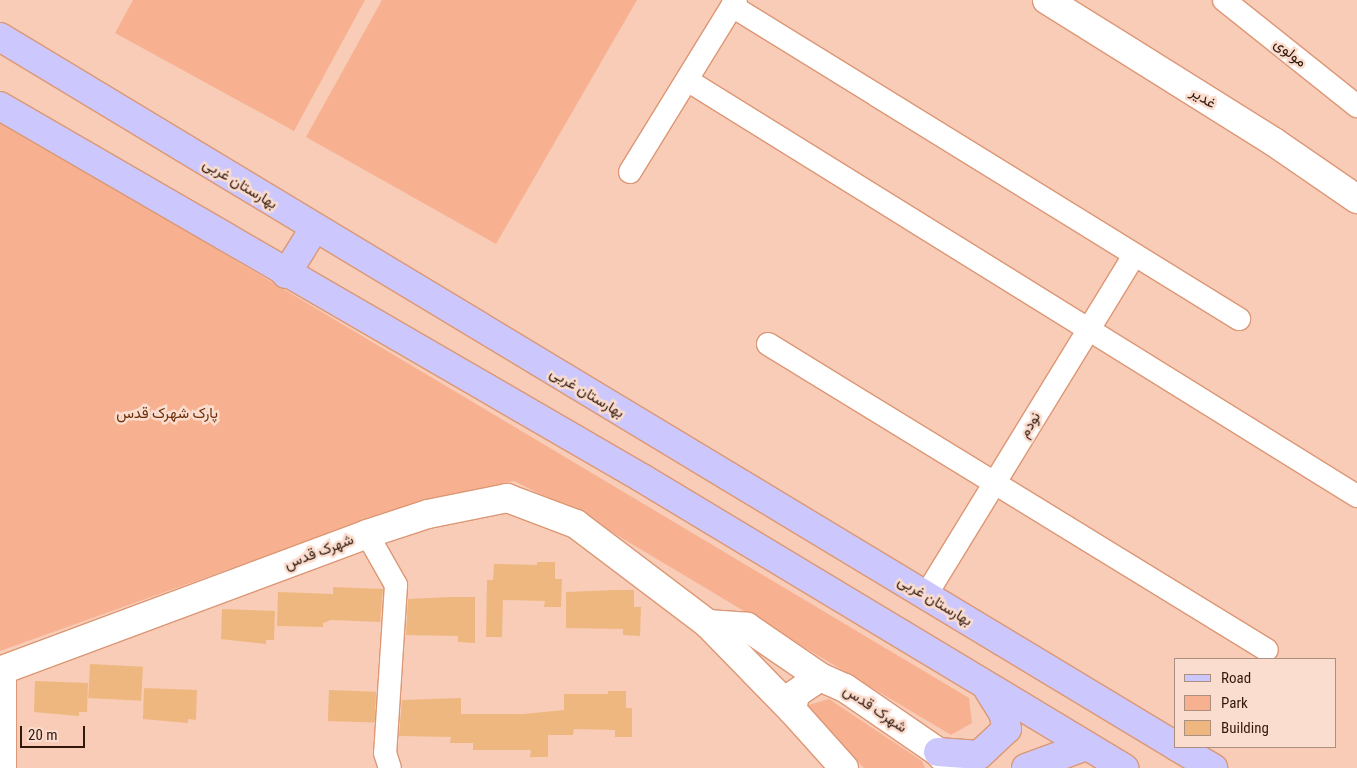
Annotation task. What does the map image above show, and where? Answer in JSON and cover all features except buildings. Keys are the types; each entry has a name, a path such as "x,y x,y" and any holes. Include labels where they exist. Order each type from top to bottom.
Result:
{"main road":[{"name":"بهارستان غربی","path":"0,37 314,229 1174,745"},
{"path":"0,106 286,274 642,478 988,688 1124,768"},
{"path":"286,274 314,229"},
{"path":"946,760 979,755 1007,729 1003,713 988,688"},
{"path":"1026,768 1086,746"},
{"name":"بهارستان غربی","path":"1179,748 1213,768"}],"street":[{"name":"غدیر","path":"1047,0 1274,142 1357,199"},
{"name":"مولوی","path":"1224,0 1357,106"},
{"path":"630,172 734,3 1134,256 1239,319"},
{"path":"687,80 1357,496"},
{"name":"نودم","path":"926,595 1134,256"},
{"path":"768,344 1267,650"},
{"name":"شهرک قدس","path":"2,768 2,670 367,534 428,514 507,498 576,524 708,624 792,710"},
{"path":"367,534 396,585 384,753 390,768"},
{"name":"شهرک قدس","path":"708,624 747,627 820,678 846,688 946,760"},
{"path":"820,678 795,694 792,710 844,768"}],"green space":[{"path":"133,0 365,0 294,131 115,33"},
{"path":"382,0 637,0 496,244 306,137"},
{"name":"پارک شهرک قدس","path":"0,120 969,698 972,723 951,735 590,519 514,481 369,519 0,651"},
{"path":"829,699 922,761 925,768 864,768 805,706"}]}
